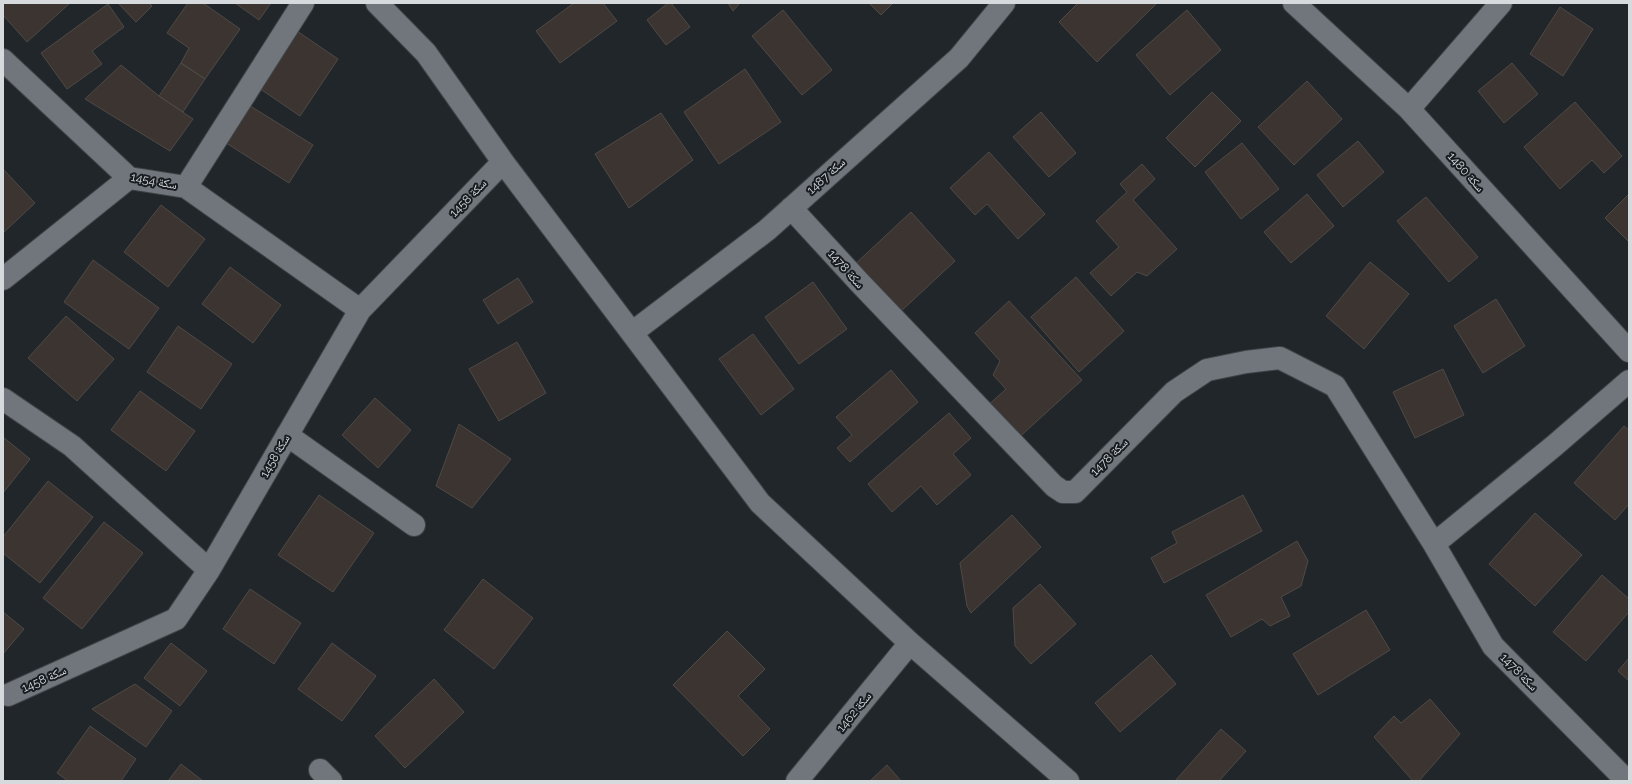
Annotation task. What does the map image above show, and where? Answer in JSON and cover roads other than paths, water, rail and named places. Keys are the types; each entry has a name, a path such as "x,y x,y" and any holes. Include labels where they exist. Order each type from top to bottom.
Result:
{"street":[{"path":"186,187 303,3"},
{"path":"377,3 426,53 503,162 760,502 910,643 1068,781"},
{"name":"سكة 1487","path":"632,332 767,230 959,58 1004,3"},
{"name":"سكة 1480","path":"1294,3 1409,109 1629,350"},
{"path":"1409,109 1501,3"},
{"name":"سكة 1454","path":"3,60 129,178 186,187 360,310"},
{"name":"سكة 1458","path":"8,695 176,619 209,570 360,310 503,162"},
{"path":"3,279 129,178"},
{"name":"سكة 1478","path":"791,208 864,288 1054,486 1063,492 1075,492 1174,392 1207,370 1246,362 1280,358 1335,386 1434,544 1493,646 1627,781"},
{"path":"1434,544 1554,446 1629,381"},
{"path":"3,399 72,446 209,570"},
{"path":"287,435 414,525"},
{"name":"سكة 1462","path":"797,781 910,643"}]}
